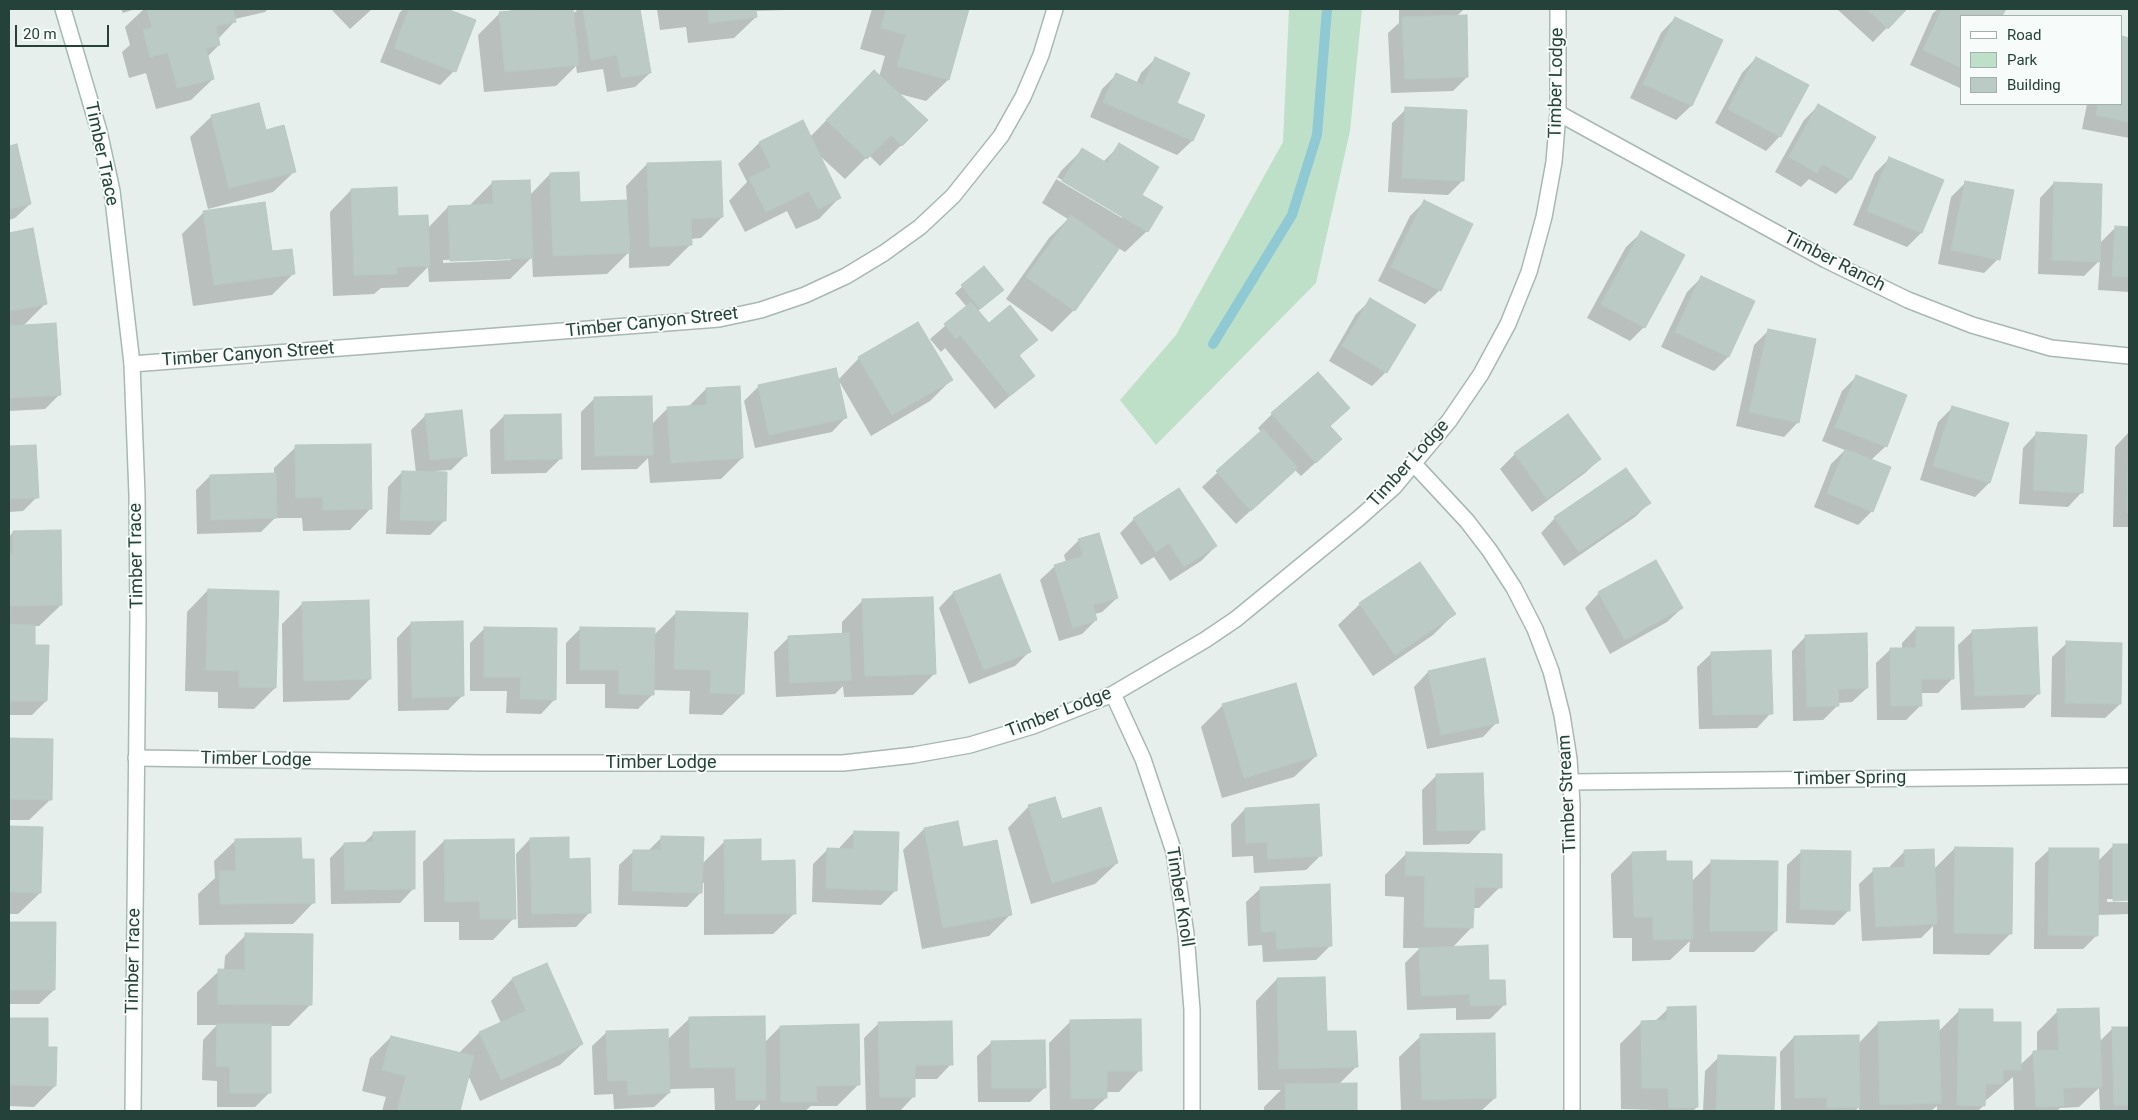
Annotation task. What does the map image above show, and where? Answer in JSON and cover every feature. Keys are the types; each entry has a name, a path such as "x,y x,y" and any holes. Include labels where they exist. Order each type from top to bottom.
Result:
{"street":[{"name":"Timber Trace","path":"63,9 99,131 112,191 132,364 138,573 133,1111"},
{"name":"Timber Canyon Street","path":"132,364 719,319 761,310 805,295 846,276 884,253 920,227 953,196 1001,136 1023,96 1041,55 1055,9"},
{"name":"Timber Lodge","path":"136,758 482,763 843,763 914,755 970,745 1033,726 1112,694 1205,640 1236,619 1358,519 1394,487 1449,421 1481,374 1511,315 1529,272 1544,217 1554,162 1558,113 1558,9"},
{"name":"Timber Ranch","path":"1558,113 1826,260 1908,300 1972,325 2051,348 2129,356"},
{"name":"Timber Stream","path":"1413,463 1490,551 1514,588 1535,629 1551,671 1562,715 1570,759 1572,1111"},
{"name":"Timber Knoll","path":"1112,694 1144,759 1174,852 1186,934 1191,1000 1192,1111"},
{"name":"Timber Spring","path":"1570,782 2129,776"}],"green space":[{"path":"1289,9 1362,9 1350,131 1316,283 1156,445 1120,400 1176,335 1283,142"}],"building":[{"path":"147,9 233,9 236,22 216,26 220,45 206,48 214,79 177,88 168,53 150,57 143,30 152,28"},
{"path":"409,9 447,9 476,20 456,72 394,48"},
{"path":"573,9 579,65 505,72 499,12"},
{"path":"583,9 640,9 651,73 621,78 617,55 591,60"},
{"path":"708,9 756,9 757,17 709,23"},
{"path":"886,9 969,9 949,80 897,66 906,35 881,28"},
{"path":"1867,9 1907,9 1888,29"},
{"path":"1942,9 2006,9 2003,15 1960,15 1960,67 1923,50"},
{"path":"1467,15 1468,77 1405,79 1402,17"},
{"path":"1675,17 1723,40 1692,106 1643,84"},
{"path":"2123,36 2129,38 2129,122 2096,115 2098,105 2123,105"},
{"path":"1155,57 1190,73 1177,103 1205,115 1193,141 1103,102 1116,73 1143,85"},
{"path":"1756,57 1809,85 1781,137 1728,109"},
{"path":"874,70 928,120 902,146 891,135 867,159 826,120"},
{"path":"259,103 266,130 284,125 296,172 229,188 211,115"},
{"path":"1818,104 1876,137 1851,180 1822,164 1817,173 1789,157"},
{"path":"1405,107 1467,110 1464,181 1402,178"},
{"path":"803,120 841,198 818,209 809,191 766,212 749,178 771,167 759,142"},
{"path":"1119,143 1159,167 1142,195 1163,207 1148,232 1062,181 1082,148 1107,163"},
{"path":"17,144 31,204 9,209 9,146"},
{"path":"1889,157 1944,180 1922,233 1867,211"},
{"path":"721,161 723,217 691,219 692,245 650,247 647,163"},
{"path":"579,172 580,202 627,200 630,253 553,256 550,173"},
{"path":"530,180 533,258 450,261 448,206 493,204 492,181"},
{"path":"1965,181 2014,190 2000,260 1951,250"},
{"path":"2054,182 2102,184 2100,262 2052,260"},
{"path":"397,187 398,216 428,215 430,266 397,267 397,274 354,275 351,189"},
{"path":"1424,200 1473,224 1441,291 1391,267"},
{"path":"265,202 272,251 292,249 295,274 214,285 203,211"},
{"path":"1071,215 1119,249 1075,311 1026,277"},
{"path":"2115,226 2129,227 2129,277 2112,276"},
{"path":"33,228 47,304 9,311 9,233"},
{"path":"1641,231 1685,255 1645,328 1601,304"},
{"path":"984,266 1004,290 980,309 961,285"},
{"path":"1701,276 1755,301 1729,357 1675,332"},
{"path":"1370,298 1416,325 1387,373 1342,346"},
{"path":"971,302 989,323 1010,305 1038,340 1019,355 1035,376 1010,396 960,335 956,339 944,324"},
{"path":"918,322 953,380 892,415 858,357"},
{"path":"56,323 61,395 9,398 9,326"},
{"path":"1768,329 1816,339 1799,423 1749,412"},
{"path":"836,368 847,418 769,435 758,385"},
{"path":"1318,372 1350,408 1330,426 1342,439 1316,463 1271,413"},
{"path":"1856,375 1907,395 1887,447 1835,427"},
{"path":"740,386 743,458 671,463 667,407 707,405 706,388"},
{"path":"652,396 653,455 595,456 594,397"},
{"path":"1952,406 2009,423 1990,483 1933,466"},
{"path":"462,410 467,456 430,460 425,414"},
{"path":"561,414 562,459 505,460 504,415"},
{"path":"1568,414 1601,459 1547,499 1514,453"},
{"path":"1263,429 1298,468 1251,511 1216,471"},
{"path":"2129,431 2129,513 2127,513"},
{"path":"2036,432 2087,435 2083,493 2033,490"},
{"path":"371,444 372,509 323,510 323,497 296,498 295,445"},
{"path":"36,445 39,498 9,499 9,446"},
{"path":"1845,449 1891,467 1873,512 1827,493"},
{"path":"1626,468 1651,503 1579,552 1554,517"},
{"path":"402,471 447,472 446,521 400,520"},
{"path":"276,473 277,518 211,520 210,475"},
{"path":"1179,488 1217,546 1184,567 1169,543 1156,552 1133,518"},
{"path":"61,530 62,605 9,606 9,554 13,554 13,531"},
{"path":"1099,533 1118,598 1093,605 1097,620 1073,628 1054,565 1083,556 1078,539"},
{"path":"1656,560 1683,608 1625,640 1598,592"},
{"path":"1420,562 1456,614 1395,655 1359,603"},
{"path":"1000,574 1031,652 984,670 953,592"},
{"path":"208,589 279,591 276,688 239,687 239,671 206,670"},
{"path":"933,597 936,674 865,676 862,599"},
{"path":"369,600 371,679 304,681 302,602"},
{"path":"676,611 748,613 744,694 710,693 711,670 674,669"},
{"path":"463,621 464,696 412,698 411,622"},
{"path":"9,624 35,625 35,645 49,645 47,701 9,701"},
{"path":"484,627 557,628 556,700 520,699 521,677 484,677"},
{"path":"580,627 655,628 654,695 619,694 619,670 580,670"},
{"path":"1916,627 1954,627 1954,679 1921,679 1922,706 1891,706 1890,648 1916,648"},
{"path":"2037,627 2040,694 1975,696 1972,630"},
{"path":"849,633 851,680 790,683 788,636"},
{"path":"1867,633 1868,688 1838,689 1839,706 1807,707 1805,635"},
{"path":"2066,641 2122,643 2121,704 2065,703"},
{"path":"1771,650 1773,714 1713,715 1711,652"},
{"path":"1485,658 1499,723 1441,735 1428,671"},
{"path":"1296,683 1317,756 1244,778 1222,704"},
{"path":"9,738 53,739 52,800 9,799"},
{"path":"1483,773 1485,830 1437,831 1436,774"},
{"path":"1055,797 1062,819 1101,807 1118,863 1052,883 1028,805"},
{"path":"1319,804 1322,856 1268,859 1267,842 1246,843 1245,808"},
{"path":"958,821 963,847 997,840 1012,915 943,928 924,828"},
{"path":"9,826 43,827 41,893 9,892"},
{"path":"415,831 415,889 345,890 344,843 373,842 373,832"},
{"path":"854,831 899,832 897,891 826,888 827,848 853,849"},
{"path":"661,836 704,837 702,893 632,891 633,850 661,850"},
{"path":"569,837 569,859 590,858 591,913 532,914 530,838"},
{"path":"301,838 302,859 314,859 315,903 220,904 219,871 236,871 235,839"},
{"path":"514,839 516,919 480,919 480,901 445,902 444,840"},
{"path":"761,839 761,861 795,860 796,914 725,914 724,840"},
{"path":"2113,844 2129,844 2129,900 2113,901"},
{"path":"1955,847 2013,848 2012,934 1954,933"},
{"path":"2049,848 2099,848 2098,936 2048,935"},
{"path":"1934,849 1937,924 1876,927 1873,868 1905,867 1904,850"},
{"path":"1801,850 1851,851 1850,911 1800,909"},
{"path":"1666,851 1666,861 1692,861 1693,939 1653,940 1653,917 1634,917 1632,852"},
{"path":"1406,852 1502,854 1502,888 1475,887 1473,928 1424,927 1425,876 1405,875"},
{"path":"1711,860 1778,861 1777,931 1710,931"},
{"path":"1330,884 1332,946 1277,949 1276,931 1261,932 1260,887"},
{"path":"9,922 56,922 55,990 9,990"},
{"path":"245,933 313,934 312,1005 218,1004 218,969 245,970"},
{"path":"1488,945 1489,980 1505,980 1506,1005 1470,1006 1470,994 1421,996 1419,948"},
{"path":"547,963 583,1044 501,1080 479,1032 526,1011 512,978"},
{"path":"1325,977 1327,1031 1356,1031 1358,1067 1279,1069 1277,978"},
{"path":"1696,1006 1698,1107 1669,1108 1668,1088 1642,1088 1641,1021 1667,1020 1667,1007"},
{"path":"2099,1008 2102,1087 2063,1088 2064,1106 2036,1107 2033,1051 2059,1050 2057,1009"},
{"path":"1959,1009 1993,1009 1993,1022 2021,1022 2021,1070 2003,1070 2003,1084 1986,1084 1985,1106 1957,1105"},
{"path":"765,1016 766,1100 736,1100 735,1067 690,1068 689,1017"},
{"path":"9,1018 48,1018 48,1047 57,1047 56,1086 9,1085"},
{"path":"1141,1019 1142,1071 1107,1071 1107,1098 1071,1099 1070,1020"},
{"path":"1939,1020 1941,1103 1880,1105 1878,1022"},
{"path":"952,1021 953,1065 915,1065 915,1097 880,1097 878,1022"},
{"path":"217,1024 271,1024 271,1093 230,1093 230,1067 216,1066"},
{"path":"859,1024 860,1085 816,1086 817,1102 781,1102 780,1026"},
{"path":"2112,1027 2129,1027 2129,1105 2114,1105"},
{"path":"668,1029 670,1093 628,1095 627,1080 608,1081 606,1031"},
{"path":"1495,1033 1496,1098 1422,1100 1420,1034"},
{"path":"1859,1035 1860,1107 1827,1108 1827,1097 1795,1098 1794,1036"},
{"path":"391,1036 474,1056 460,1111 397,1111 406,1076 382,1070"},
{"path":"1045,1040 1046,1088 992,1088 991,1041"},
{"path":"1718,1055 1776,1057 1774,1111 1716,1111"},
{"path":"1357,1083 1357,1111 1286,1111 1285,1084"}],"waterway":[{"path":"1213,344 1292,215 1317,135 1327,9"}]}
